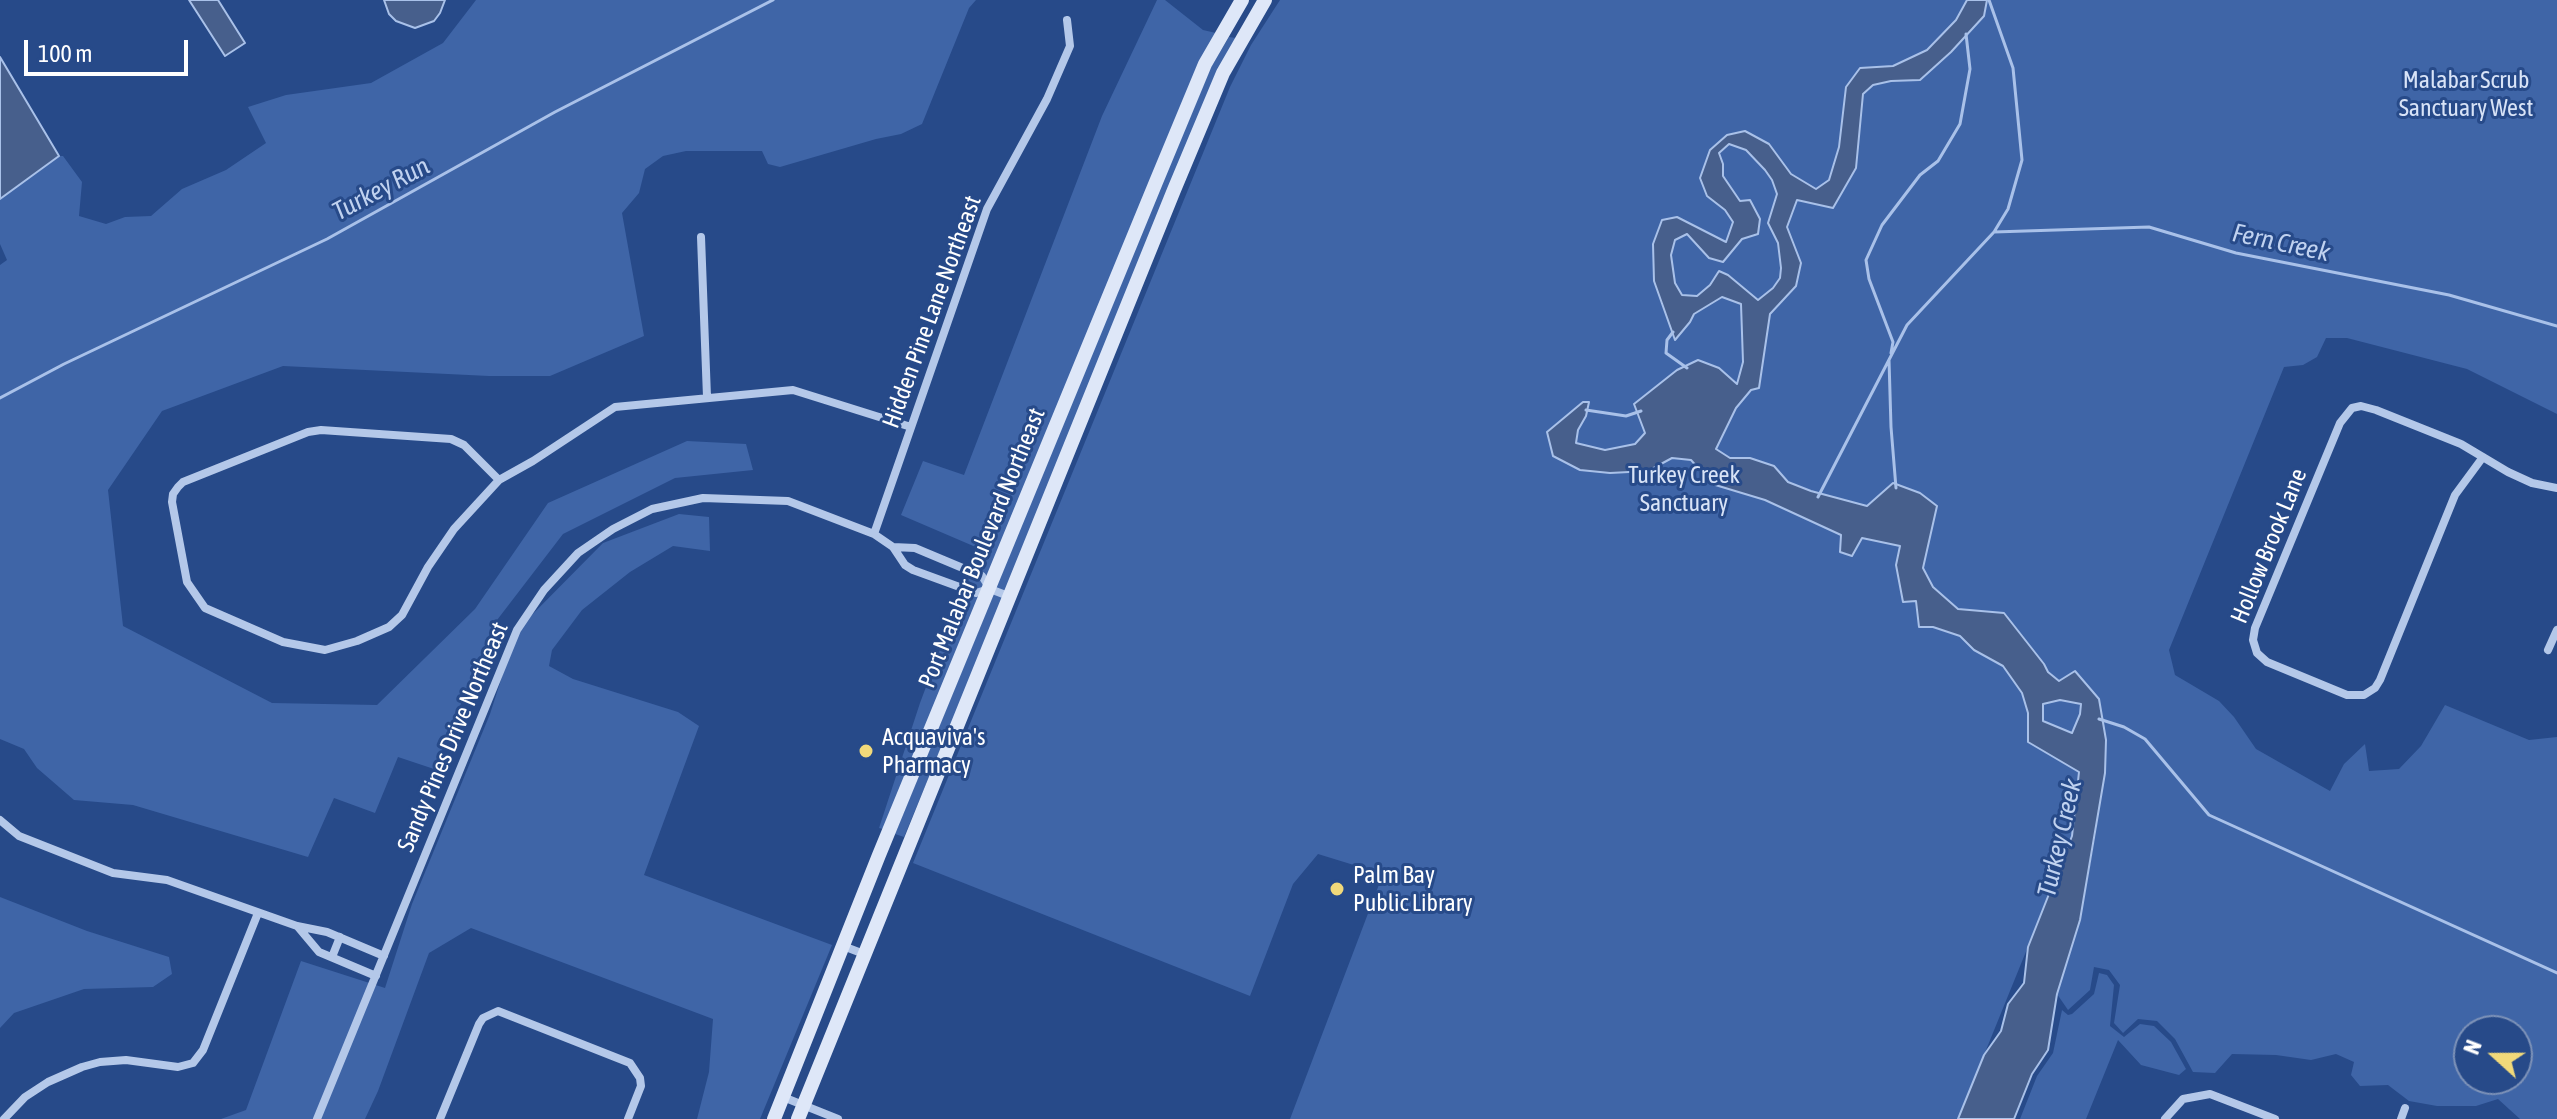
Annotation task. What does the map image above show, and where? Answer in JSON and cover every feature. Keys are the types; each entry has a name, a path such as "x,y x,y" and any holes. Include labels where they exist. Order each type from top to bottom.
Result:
{"street":[{"name":"Port Malabar Boulevard Northeast","path":"774,1119 1205,64 1242,0"},
{"name":"Port Malabar Boulevard Northeast","path":"801,1112 1223,73 1265,0"},
{"name":"Hidden Pine Lane Northeast","path":"874,534 987,209 1047,99 1070,46 1067,20"},
{"path":"701,237 707,397"},
{"path":"499,480 464,445 451,439 321,430 296,435 183,482 178,487 172,502 187,582 205,608 283,642 325,650 389,627 402,615 428,567 454,529 499,480 615,407 793,390 911,427"},
{"name":"Hollow Brook Lane","path":"2483,457 2455,495 2375,688 2364,695 2347,695 2267,662 2257,653 2253,640 2255,628 2345,413 2352,408 2368,407 2461,444 2532,483 2557,488"},
{"name":"Sandy Pines Drive Northeast","path":"317,1119 517,630 544,590 578,553 613,529 652,509 703,498 788,501 874,534 893,547 915,548 982,576 990,589 1011,597"},
{"path":"893,547 905,565 920,573 976,593 990,589"},
{"path":"2548,650 2557,630"},
{"path":"0,820 19,836 113,873 167,880 297,926 327,932 384,956"},
{"path":"4,1119 25,1097 48,1082 82,1067 126,1060 178,1067 193,1063 203,1050 258,913"},
{"path":"297,926 319,952 376,976"},
{"path":"332,957 340,937"},
{"path":"843,946 864,954"},
{"path":"440,1119 479,1024 483,1018 498,1011 630,1063 640,1078 641,1086 628,1119"},
{"path":"2165,1119 2183,1099 2210,1094 2275,1119"},
{"path":"783,1097 801,1112 838,1119"},
{"path":"2401,1119 2405,1108"}],"green space":[{"path":"476,0 976,0 969,8 922,124 901,134 780,167 768,164 762,151 686,151 663,156 645,169 639,193 622,213 644,336 550,376 283,366 162,411 108,490 123,626 272,703 377,705 475,609 548,503 687,441 746,444 753,470 675,478 563,534 494,624 434,769 398,757 375,813 334,798 308,857 133,805 74,800 37,768 24,749 0,739 0,265 7,260 0,244 0,199 63,156 82,182 79,216 106,224 125,217 151,216 182,189 226,170 266,143 248,107 286,95 371,83 443,43"},
{"path":"1157,0 1165,0 1203,30 1216,33 883,829 879,828 920,703 978,548 901,515 923,461 964,475 1102,116"},
{"name":"Turkey Creek Sanctuary","path":"1280,0 2557,0 2557,414 2467,369 2347,338 2326,338 2317,357 2303,365 2284,367 2169,650 2175,675 2219,701 2256,749 2330,791 2344,764 2365,744 2369,771 2399,769 2421,746 2445,705 2529,740 2557,737 2557,1119 2520,1119 2498,1099 2476,1106 2437,1106 2409,1101 2388,1085 2360,1086 2351,1075 2354,1062 2336,1054 2311,1060 2232,1054 2215,1073 2193,1072 2175,1039 2157,1021 2138,1019 2123,1033 2114,1023 2120,985 2109,970 2094,967 2090,990 2068,1010 2057,994 2080,920 2096,832 2105,757 1958,1119 1290,1119 1383,874 1318,854 1293,884 1250,996 913,863 1230,87 1251,45"},
{"path":"1229,37 1236,38 904,837 895,834 1211,67"},
{"path":"679,514 709,517 710,551 673,546 630,572 582,610 552,650 549,666 573,679 678,712 699,726 644,875 832,945 760,1119 697,1119 709,1072 713,1019 471,928 429,953 365,1119 221,1119 246,1110 301,961 385,988 412,904 490,714 517,630 603,543"},
{"path":"0,897 87,931 169,957 172,974 153,987 84,989 14,1013 0,1028"},
{"path":"2099,973 2107,975 2114,985 2110,1026 2124,1037 2140,1024 2154,1026 2171,1042 2186,1069 2179,1075 2141,1065 2118,1040 2086,1119 2020,1119 2037,1076 2053,1053 2062,1010 2068,1015 2072,1014 2094,994"}],"shaded area":[{"path":"189,0 218,0 245,43 225,56"},
{"path":"384,0 445,0 434,21 415,28 396,21 389,14"},
{"path":"1967,0 1987,0 1984,16 1920,80 1873,85 1863,94 1856,168 1833,208 1797,200 1787,227 1801,263 1796,286 1770,314 1759,388 1751,390 1736,408 1716,449 1730,458 1750,458 1774,466 1788,482 1811,491 1867,506 1893,483 1920,493 1937,506 1923,568 1933,587 1958,609 2004,613 2048,672 2059,681 2075,671 2099,699 2106,740 2105,773 2080,920 2057,994 2048,1050 2032,1074 2014,1119 1958,1119 1984,1055 2001,1031 2008,1004 2024,983 2028,947 2072,836 2079,772 2028,742 2028,713 2022,693 2003,666 1974,650 1960,636 1933,627 1919,627 1916,601 1903,602 1896,565 1900,546 1862,538 1852,556 1840,552 1841,535 1765,500 1712,484 1691,460 1672,458 1648,471 1610,473 1580,470 1553,456 1547,432 1583,402 1589,402 1576,443 1605,450 1635,444 1645,433 1634,404 1677,370 1698,360 1719,368 1737,384 1743,362 1741,304 1722,297 1694,314 1675,340 1654,281 1653,244 1662,220 1677,217 1726,242 1733,222 1725,210 1707,196 1700,178 1710,150 1727,135 1745,131 1769,144 1791,174 1816,189 1829,180 1839,147 1846,87 1860,68 1893,66 1927,50 1956,20","holes":["1729,144 1746,150 1765,170 1777,194 1768,223 1778,243 1780,278 1758,300 1719,271 1710,285 1697,296 1682,295 1675,283 1671,255 1675,240 1687,234 1709,258 1723,262 1742,239 1758,234 1760,219 1750,200 1740,201 1723,176 1719,153","2060,700 2081,704 2072,733 2043,721 2043,704"]},
{"path":"0,57 59,156 0,199"}],"waterway":[{"name":"Turkey Run","path":"0,398 64,364 327,239 555,112 773,0"},
{"name":"Fern Creek","path":"1989,0 2013,68 2022,160 2008,209 1994,232"},
{"path":"1891,353 1893,342 1869,279 1866,260 1882,225 1920,175 1938,161 1960,124 1970,69 1966,34"},
{"name":"Fern Creek","path":"1818,497 1907,325 1994,232 2149,227 2236,253 2449,295 2557,326"},
{"name":"Turkey Creek","path":"1673,332 1667,340 1666,353 1687,368"},
{"path":"1889,360 1896,488"},
{"name":"Turkey Creek","path":"1586,410 1626,416 1641,411"},
{"path":"2099,719 2124,727 2145,739 2209,815 2557,973"}],"place":[{"name":"Acquaviva's Pharmacy","path":"866,751"},
{"name":"Palm Bay Public Library","path":"1337,889"}],"park label":[{"name":"Malabar Scrub Sanctuary West","path":"2466,94"}]}
